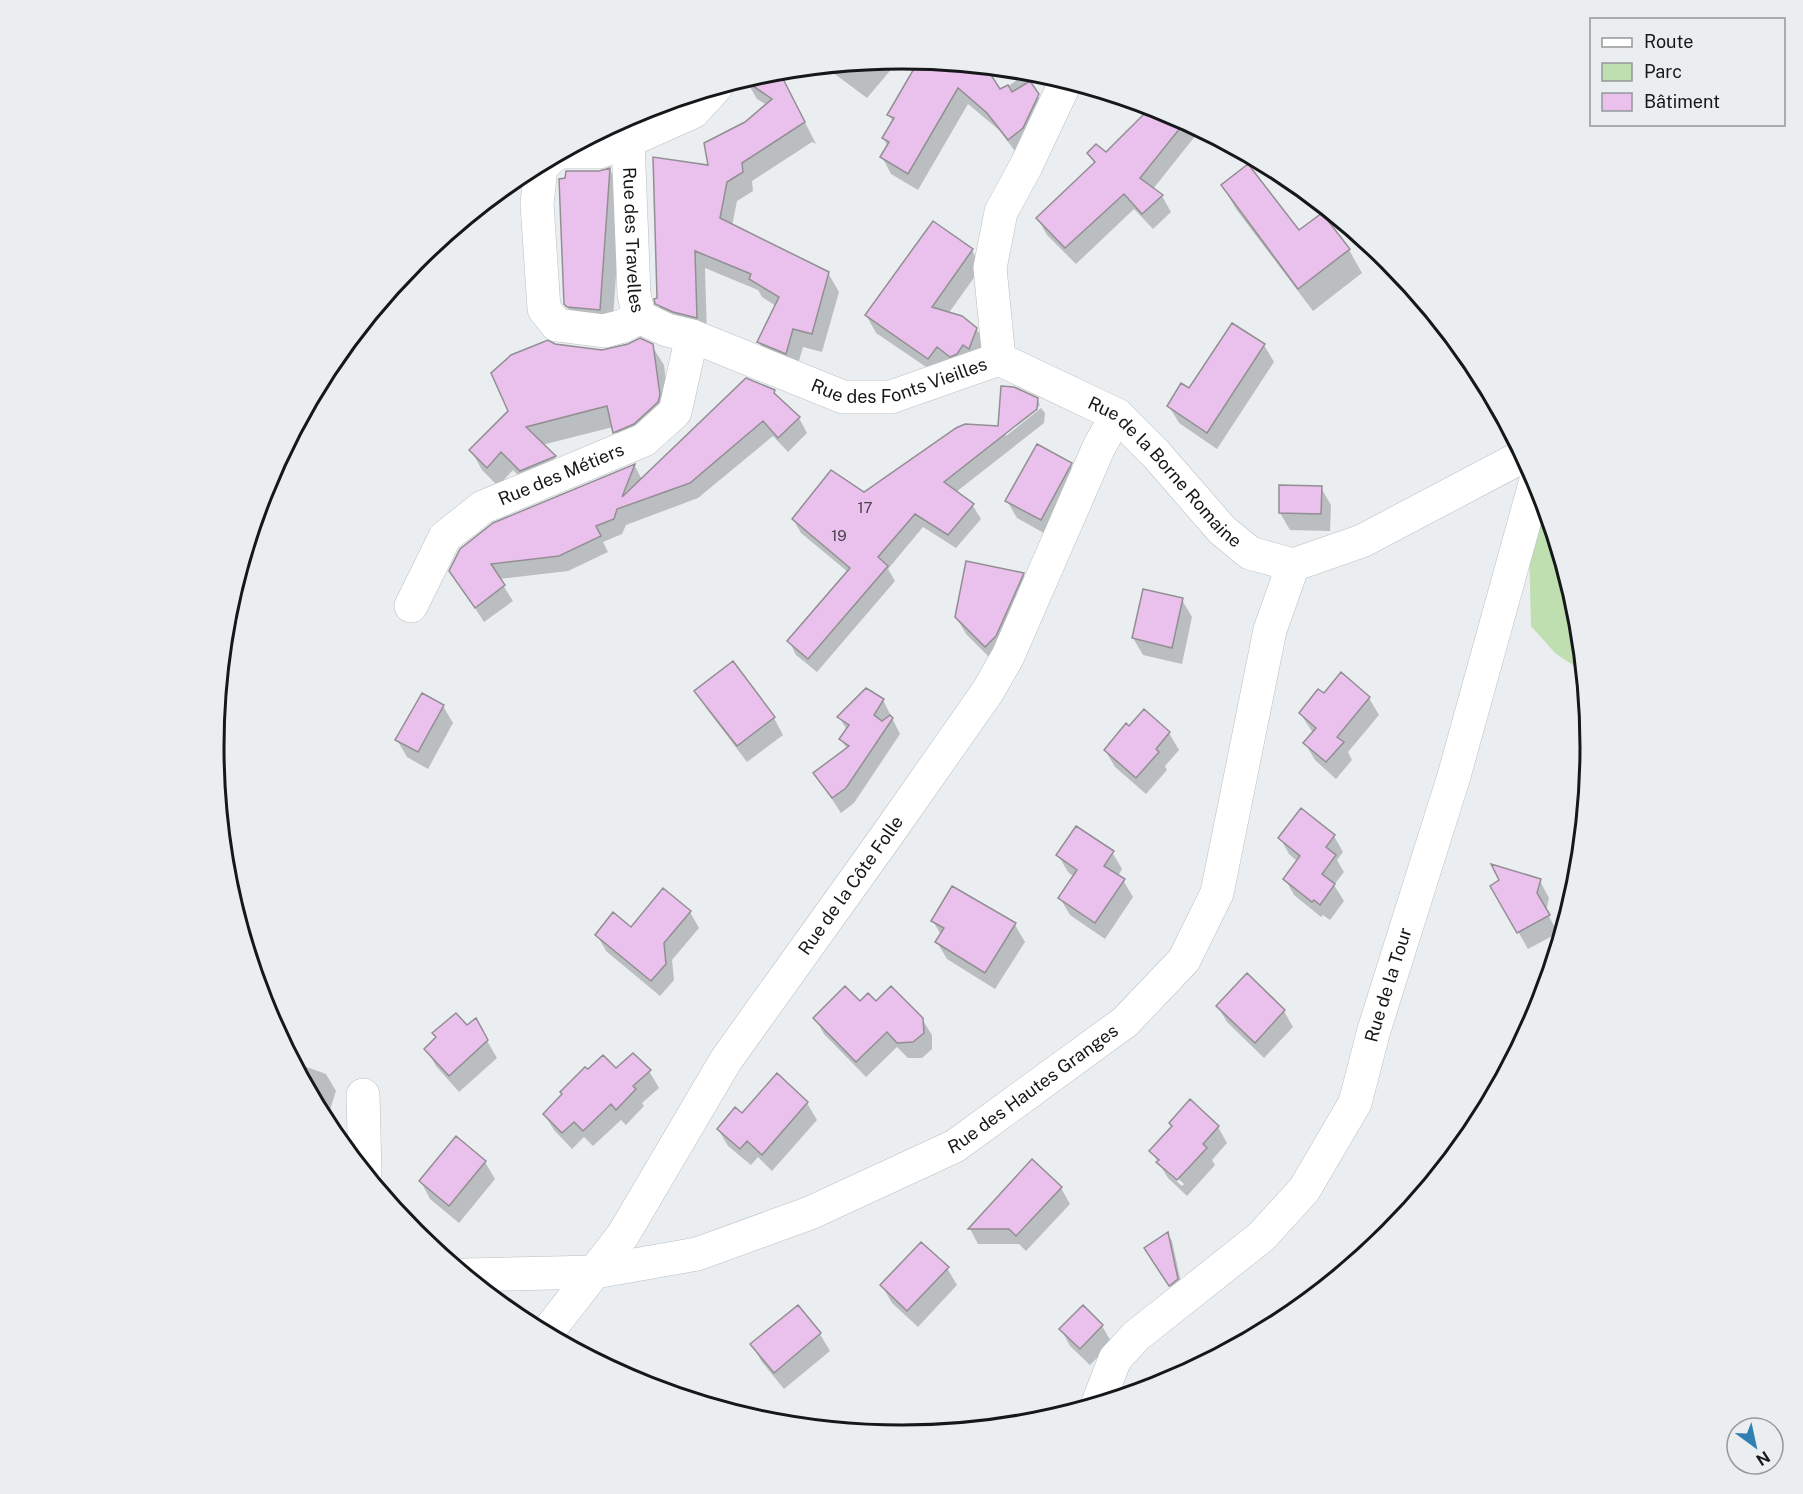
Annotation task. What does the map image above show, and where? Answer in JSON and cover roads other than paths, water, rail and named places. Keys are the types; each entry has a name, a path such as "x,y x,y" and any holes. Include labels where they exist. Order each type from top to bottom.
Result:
{"street":[{"name":"Rue des Fonts Vieilles","path":"692,336 843,397 891,397 999,359 990,268 1001,212 1026,166 1062,89"},
{"path":"578,152 599,152 628,141 693,112 706,98"},
{"name":"Rue des Travelles","path":"628,141 634,294 639,316 667,330 692,336"},
{"path":"540,174 537,204 544,309 557,325 604,331 622,326 639,316"},
{"name":"Rue des Métiers","path":"411,606 445,537 483,507 644,440 675,412 692,336"},
{"name":"Rue de la Borne Romaine","path":"999,359 1117,415 1156,454 1222,530 1250,554 1293,565"},
{"name":"Rue de la Côte Folle","path":"551,1327 623,1235 726,1060 988,691 1008,656 1099,447 1117,415"},
{"path":"1293,565 1362,541 1516,460"},
{"name":"Rue de la Tour","path":"1101,1394 1115,1359 1136,1336 1261,1237 1304,1190 1355,1103 1374,1030 1454,776 1531,497"},
{"name":"Rue des Hautes Granges","path":"476,1275 595,1272 698,1254 810,1213 955,1146 1125,1022 1184,960 1217,893 1270,630 1293,565"},
{"path":"363,1095 365,1161"}]}
